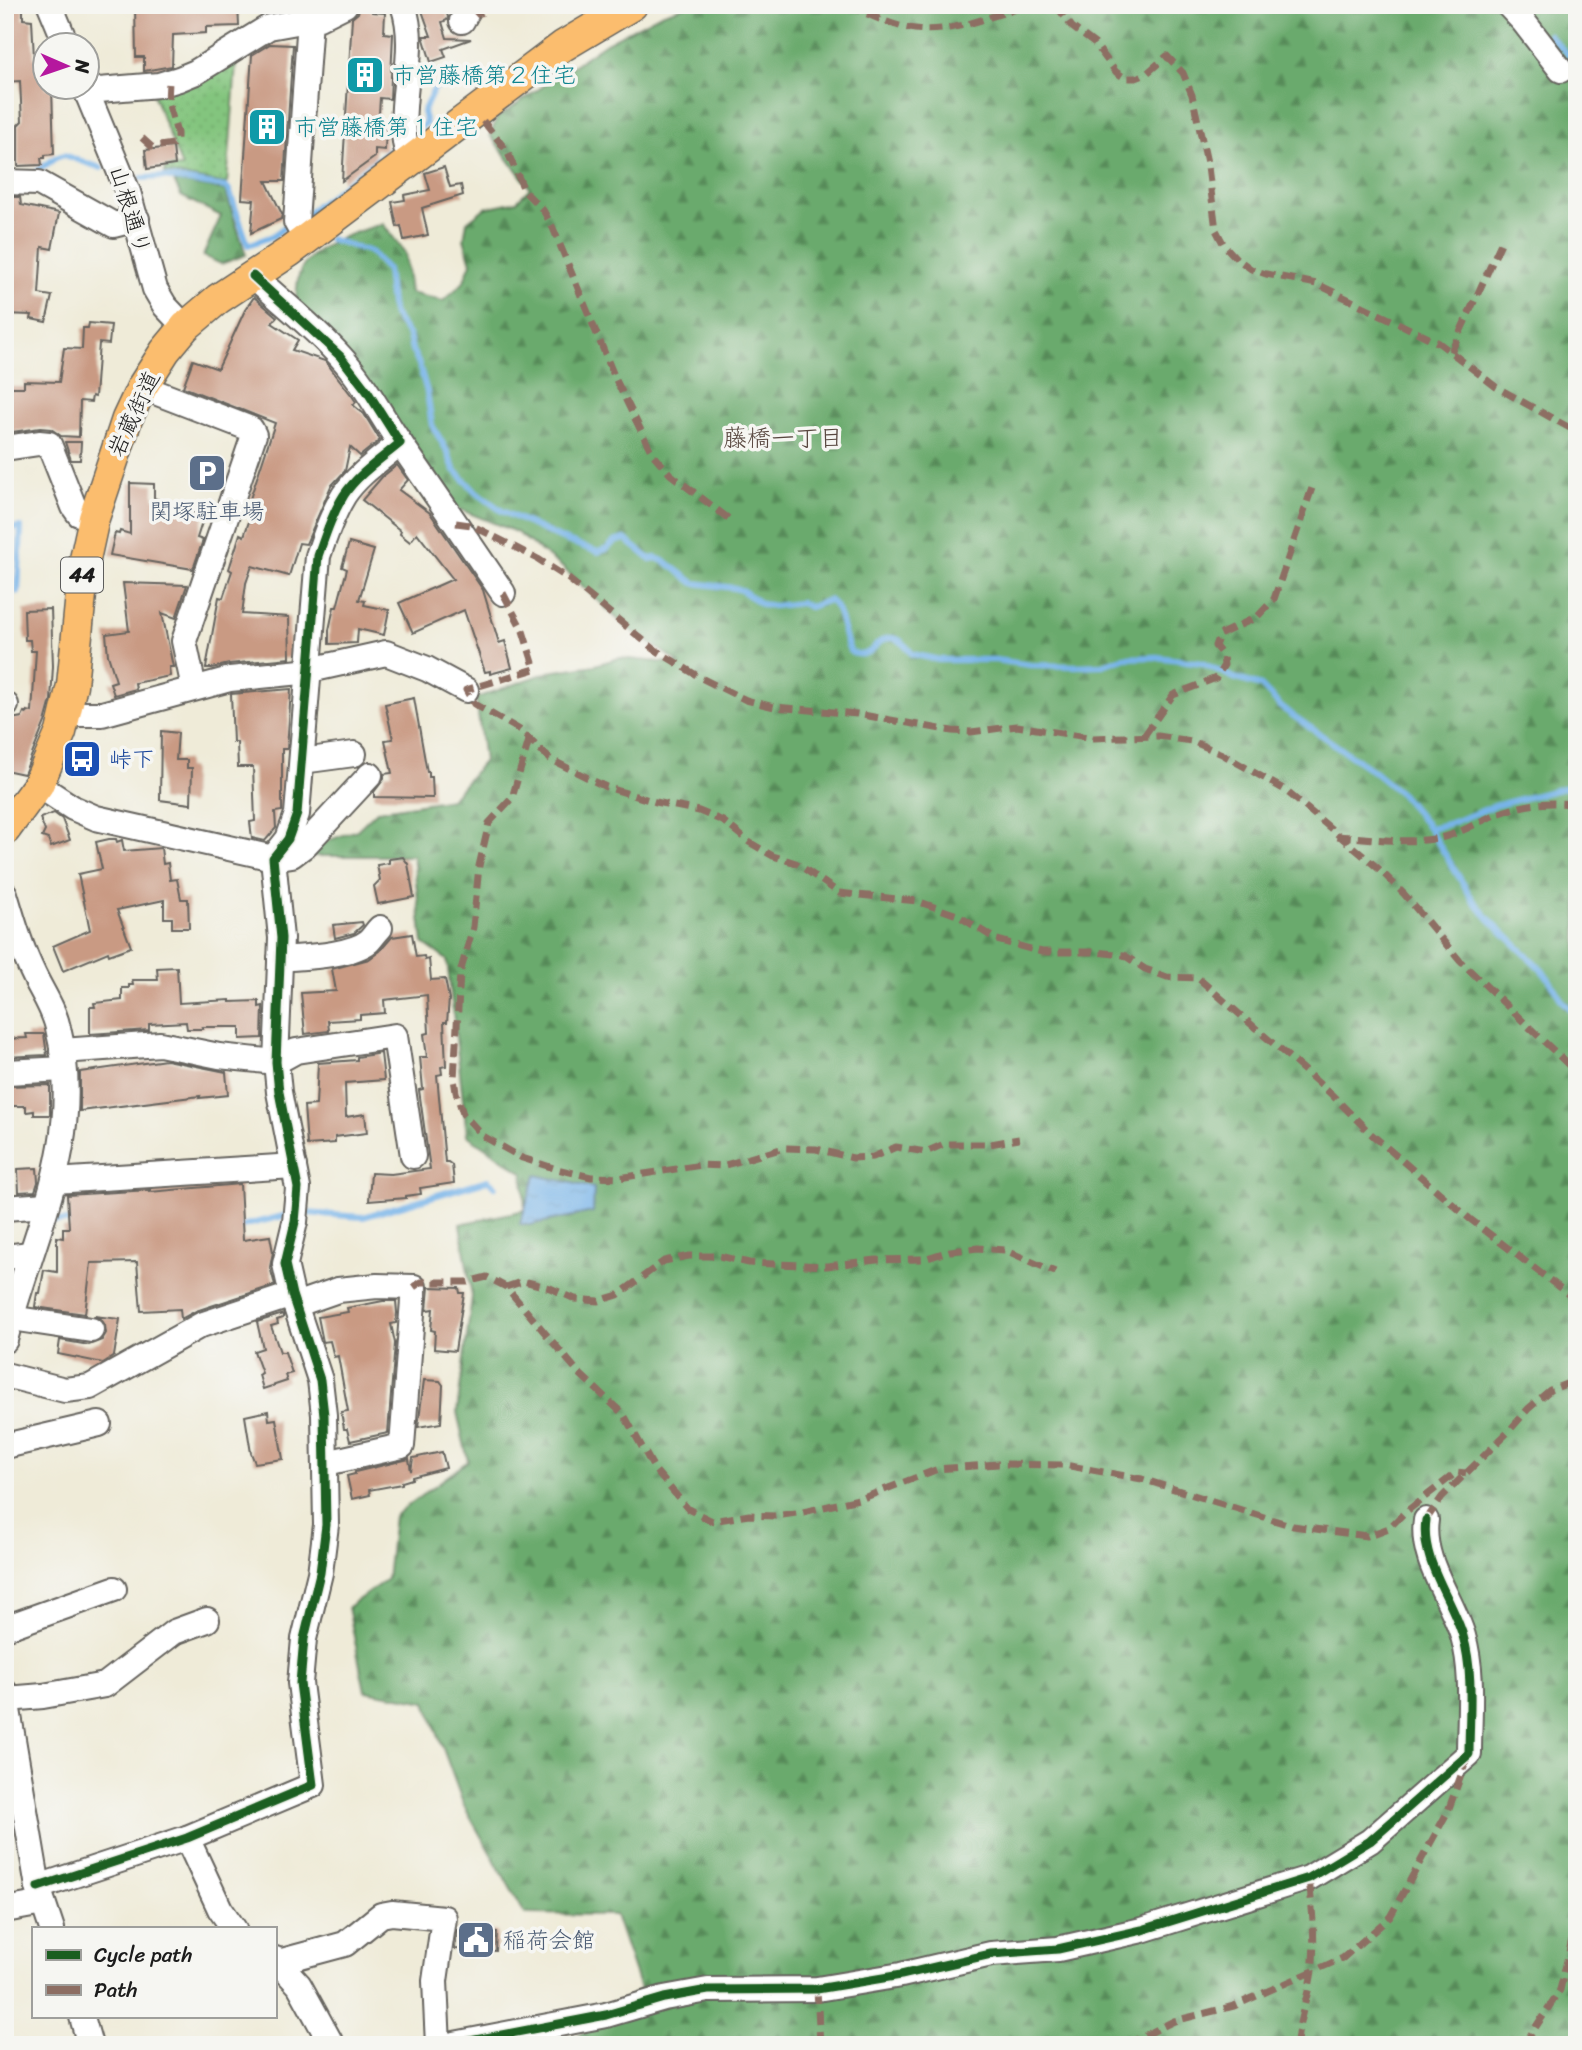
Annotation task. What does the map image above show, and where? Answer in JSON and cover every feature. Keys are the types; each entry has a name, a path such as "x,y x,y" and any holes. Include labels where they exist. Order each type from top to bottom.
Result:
{"main road":[{"name":"岩蔵街道","path":"5,830 37,785 55,748 67,714 84,564 94,517 127,419 142,387 165,351 186,327 218,299 306,240 563,46 632,5"}],"street":[{"path":"50,5 61,32"},
{"path":"102,90 159,85 178,79 196,72 269,27 325,15 345,5"},
{"path":"404,5 409,27 403,142 410,161"},
{"path":"1507,5 1561,70"},
{"path":"306,240 296,222 310,19"},
{"name":"山根通り","path":"91,102 128,192 155,289 165,306 186,327"},
{"path":"5,182 39,183 114,225 137,219"},
{"path":"253,276 340,356 367,391 503,593"},
{"path":"142,387 251,429 254,435 184,641 194,688"},
{"path":"5,1910 313,1785 302,1703 301,1671 304,1639 324,1549 324,1415 320,1380 293,1300 285,1264 298,1204 276,1062 281,929 273,858 288,839 294,826 302,761 318,556 343,520 344,495 360,476 400,443"},
{"path":"5,448 49,444 79,514 94,517"},
{"path":"67,714 102,714 230,679 307,671 386,653 411,673 427,669 466,690"},
{"path":"302,761 354,754"},
{"path":"37,785 73,808 96,818 236,842 273,858 297,852 370,775"},
{"path":"5,894 17,962 56,1020 63,1060 65,1125 54,1181 8,1329 91,1330"},
{"path":"280,959 357,947 369,940 380,928"},
{"path":"7,1072 160,1045 219,1056 276,1062 296,1051 395,1036 413,1157"},
{"path":"54,1181 294,1166"},
{"path":"5,1208 46,1205"},
{"path":"5,1257 30,1254"},
{"path":"5,1375 65,1390 90,1387 201,1325 338,1290 377,1286 414,1287 402,1446 326,1463"},
{"path":"5,1446 99,1424"},
{"path":"449,2045 606,2015 664,1998 708,1990 817,1989 901,1975 991,1954 1058,1949 1142,1930 1309,1878 1370,1841 1469,1754 1469,1680 1464,1636 1426,1546 1426,1520"},
{"path":"5,1628 101,1588"},
{"path":"51,1927 41,1895 6,1695 43,1696 105,1685 174,1632 207,1620"},
{"path":"187,1838 220,1909 233,1927"},
{"path":"332,2045 299,1985 276,1961 345,1944 381,1915 392,1913 444,1918 435,1981 438,2045"},
{"path":"82,2018 90,2045"}],"green space":[{"path":"688,5 1577,5 1577,2045 566,2045 640,1989 615,1915 525,1914 464,1806 426,1702 365,1691 348,1607 387,1579 394,1516 468,1461 457,1412 472,1297 460,1224 525,1210 523,1173 467,1135 447,960 423,943 413,856 302,856 308,848 357,830 377,811 451,799 484,761 476,698 549,672 595,665 619,658 681,664 625,626 562,567 516,532 456,508 296,298 298,278 304,265 322,248 334,241 383,224 405,253 410,293 443,301 463,283 471,263 464,239 467,222 485,208 517,201 530,188 490,135 497,118 606,43 661,14"},
{"path":"237,51 227,184 165,173 165,168 182,167 152,91"},
{"path":"174,181 225,190 246,255 221,264 203,256 221,216 181,196"}],"water":[{"path":"536,1175 594,1188 593,1212 529,1225 520,1224"}],"building":[{"path":"5,5 23,5 23,19 32,20 32,102 52,102 54,154 41,158 42,165 18,166 18,125 22,121 20,81 5,82"},
{"path":"135,5 238,5 239,26 206,27 206,33 173,35 172,66 144,71 144,57 136,57"},
{"name":"市営藤橋第２住宅","path":"360,5 371,5 372,12 385,13 384,33 393,34 390,99 380,98 378,129 386,129 385,150 375,149 375,157 342,181 352,18 358,13"},
{"path":"420,5 444,5 448,17 442,22 447,38 471,39 443,49 446,57 431,62 423,36 431,36"},
{"name":"市営藤橋第１住宅","path":"270,44 293,45 284,181 266,181 282,214 281,219 251,233 254,200 242,199 252,55"},
{"path":"173,147 175,165 147,169 145,150"},
{"path":"444,167 450,187 461,185 463,195 422,208 428,235 404,240 401,226 397,227 392,202 405,200 404,195 430,190 425,173"},
{"path":"5,197 20,197 21,205 59,213 52,249 42,247 39,294 52,296 46,322 31,319 32,315 5,314"},
{"path":"254,297 277,317 272,323 298,340 292,350 325,361 356,402 353,405 364,414 380,440 360,456 350,447 345,471 331,486 306,544 299,543 289,576 252,566 246,583 242,614 289,617 290,658 206,668 219,597 223,598 240,534 244,536 254,507 248,505 275,423 183,387 193,360 218,369 245,310"},
{"path":"89,323 111,325 109,344 99,343 95,397 92,396 91,402 80,401 79,437 61,436 51,429 40,428 5,433 5,387 24,387 24,381 59,382 64,348 82,349 83,328 88,328"},
{"path":"65,442 81,442 80,460 71,460"},
{"path":"397,465 408,480 399,490 430,513 483,590 499,643 505,641 512,668 490,674 490,671 485,672 464,610 413,633 399,603 453,579 417,533 410,542 400,534 401,531 362,500 382,477"},
{"path":"130,483 154,484 154,498 204,516 197,538 203,540 193,569 110,555 115,533 119,534 120,531 130,534"},
{"path":"349,543 374,550 359,600 365,601 364,605 389,610 384,635 358,629 357,643 329,644 334,607 337,607 347,569 342,567"},
{"path":"123,583 187,585 176,618 162,613 173,667 169,667 170,676 135,683 136,689 114,695 110,683 116,681 108,655 106,634 129,631"},
{"path":"51,609 53,666 51,700 45,722 24,774 5,770 5,720 22,717 27,711 32,712 36,651 31,651 30,640 25,640 24,610"},
{"path":"291,689 287,749 282,749 282,811 275,812 276,828 265,841 252,838 250,822 255,821 253,767 238,767 237,742 233,742 231,694"},
{"path":"414,698 427,772 429,777 432,777 433,798 374,797 384,774 392,773 385,740 393,739 385,704"},
{"path":"161,731 178,733 176,760 187,760 187,768 192,768 191,804 160,800"},
{"path":"54,813 62,819 70,840 51,847 48,839 42,837 45,831 40,818"},
{"path":"116,839 117,842 122,840 124,851 161,848 163,864 168,863 170,880 177,879 181,899 188,899 189,928 172,928 172,918 164,918 164,900 117,910 131,947 109,955 108,952 63,971 53,946 90,930 78,874 102,869 96,842"},
{"path":"403,857 408,864 414,897 378,904 374,886 380,880 377,865 389,863 389,859"},
{"path":"362,922 363,925 354,933 335,938 333,925"},
{"path":"412,934 416,957 424,956 425,960 429,959 431,980 445,979 449,999 447,1022 444,1022 446,1066 441,1067 442,1074 437,1075 445,1162 452,1165 454,1183 420,1188 421,1194 406,1198 369,1201 371,1173 391,1174 430,1169 419,1090 423,1089 420,1057 427,1057 424,1034 429,1033 427,995 384,1000 385,1013 360,1015 360,1019 328,1021 329,1031 305,1034 301,993 336,991 332,969 369,959 392,937"},
{"path":"177,967 179,1003 259,1001 259,1007 263,1006 262,1038 240,1039 240,1027 187,1029 186,1022 149,1024 149,1030 90,1034 90,1007 95,1007 94,1003 122,1000 122,988 133,985 132,980 158,980 157,968"},
{"path":"26,1034 44,1034 47,1055 5,1057 5,1039 27,1038"},
{"path":"381,1053 384,1080 345,1083 346,1117 365,1114 367,1133 335,1137 335,1143 307,1145 304,1106 316,1105 318,1063 357,1060 357,1057"},
{"path":"166,1060 226,1072 228,1095 80,1111 80,1072"},
{"path":"50,1085 50,1115 26,1112 26,1106 5,1106 5,1086"},
{"path":"37,1168 38,1182 35,1191 19,1192 18,1169"},
{"path":"240,1184 243,1240 270,1236 273,1252 270,1267 275,1285 196,1311 181,1319 180,1309 141,1311 137,1262 91,1263 85,1314 35,1307 44,1270 57,1272 57,1237 63,1238 63,1228 69,1228 67,1195 150,1192"},
{"path":"429,1287 459,1288 460,1293 464,1293 455,1351 434,1349 435,1331 431,1330 433,1309 427,1310"},
{"path":"396,1301 397,1313 396,1323 391,1324 395,1343 388,1433 350,1441 347,1429 344,1429 341,1412 348,1411 338,1356 334,1357 330,1341 323,1342 318,1317 348,1312 347,1308"},
{"path":"283,1314 283,1318 277,1320 278,1324 271,1326 280,1352 285,1352 292,1373 285,1375 287,1381 263,1389 259,1375 262,1373 254,1351 263,1348 257,1322"},
{"path":"94,1316 120,1319 114,1356 103,1363 58,1354 60,1340 89,1345 102,1340 106,1333 105,1325 101,1319"},
{"path":"424,1380 440,1381 443,1385 441,1423 418,1427"},
{"path":"268,1411 269,1420 276,1419 283,1459 255,1463 245,1416"},
{"path":"442,1452 446,1468 412,1477 402,1484 369,1490 370,1495 352,1499 347,1476 409,1459 411,1471 413,1458"},
{"name":"稲荷会館","path":"457,1930 497,1932 496,1951 455,1949"}],"waterway":[{"path":"1549,35 1574,61"},
{"path":"416,131 426,123 423,112 435,87 439,87"},
{"path":"304,216 393,148"},
{"path":"34,174 55,158 64,155 101,168"},
{"path":"142,178 164,177 225,187 229,190 248,245 273,236 286,226"},
{"path":"330,239 371,252 387,270 394,315 409,336 419,364 432,425 454,469 476,492 502,511 564,540 598,552 625,539 650,559 666,562 694,583 734,588 761,604 774,606 801,603 810,607 829,600 837,609 851,652 857,654 867,653 885,639 894,638 902,642 912,654 939,660 995,660 1030,665 1075,666 1103,665 1123,658 1157,657 1202,663 1234,678 1261,686 1282,708 1373,771 1401,794 1429,828 1473,900 1540,968 1562,1001 1577,1016"},
{"path":"5,529 21,527 18,592"},
{"path":"1429,828 1448,824 1497,805 1564,788 1577,788"},
{"path":"306,1213 363,1217 488,1180 495,1186"},
{"path":"234,1228 287,1215"},
{"path":"54,1221 77,1221"}],"marked path":[{"path":"848,5 881,20 930,30 973,23 1028,5"},
{"path":"1056,5 1072,27 1095,44 1116,72 1125,78 1146,74 1167,56 1183,73 1192,95 1208,167 1216,230 1224,245 1236,258 1251,269 1266,274 1317,284 1439,343 1496,387 1577,432"},
{"path":"471,6 480,16 481,23"},
{"path":"142,138 152,147 177,141 168,102 169,82"},
{"path":"483,121 507,151 525,192 543,210 553,228 615,378 652,453 670,474 729,519"},
{"path":"1451,352 1501,243"},
{"path":"1144,736 1173,695 1216,678 1224,665 1223,656 1215,646 1219,635 1257,617 1274,599 1312,488"},
{"path":"456,523 471,525 538,559 566,577 654,649 701,678 746,700 774,707 857,714 952,731 971,732 1017,726 1093,738 1158,736 1192,741 1222,754 1285,790 1379,869 1404,894 1460,961 1577,1073"},
{"path":"503,593 523,631 535,669 466,690 474,704 520,730 550,759 606,787 699,811 723,821 749,842 773,856 796,863 839,893 917,901 957,915 997,940 1042,952 1124,955 1145,969 1167,977 1198,978 1470,1219 1577,1301"},
{"path":"529,740 512,798 489,823 479,866 473,927 460,973 454,1079 463,1114 483,1136 522,1158 557,1169 591,1177 619,1178 702,1165 722,1166 784,1148 816,1149 853,1158 873,1157 896,1147 926,1152 944,1144 990,1144 1019,1139"},
{"path":"1337,836 1390,840 1431,839 1456,833 1521,807 1543,803 1577,805"},
{"path":"506,1287 524,1281 575,1299 599,1301 618,1295 664,1261 689,1256 719,1256 749,1263 827,1266 876,1260 924,1259 950,1251 978,1248 1005,1250 1055,1272"},
{"path":"414,1287 421,1282 467,1282 487,1277 506,1287 579,1373 624,1415 655,1470 688,1509 712,1521 749,1515 775,1516 803,1512 863,1498 938,1469 998,1464 1065,1465 1142,1479 1293,1526 1367,1536 1389,1528 1457,1472 1466,1473"},
{"path":"1426,1520 1442,1497 1528,1409 1550,1390 1577,1380"},
{"path":"1126,2045 1174,2021 1234,2006 1343,1958 1390,1917 1448,1811 1467,1759"},
{"path":"1297,2045 1313,1959 1309,1878"},
{"path":"1524,2045 1560,1990 1577,1918"},
{"path":"817,1989 820,2045"}],"cycle path":[{"path":"38,1887 187,1838 313,1785 300,1683 304,1639 320,1573 326,1525 324,1415 320,1380 292,1295 285,1264 295,1222 298,1188 279,1092 276,1062 281,938 273,858 288,839 297,814 318,556 332,517 344,495 363,474 400,443 367,391 340,356 253,276"},
{"path":"449,2045 606,2015 664,1998 708,1990 817,1989 901,1975 991,1954 1058,1949 1142,1930 1309,1878 1370,1841 1469,1754 1469,1665 1458,1622 1432,1565 1425,1535 1426,1520"}],"place":[{"name":"市営藤橋第２住宅","path":"365,75"},
{"name":"市営藤橋第１住宅","path":"267,127"},
{"name":"関塚駐車場","path":"207,473"},
{"name":"峠下","path":"82,759"},
{"name":"稲荷会館","path":"476,1940"}],"district":[{"name":"藤橋一丁目","path":"783,438"}]}
